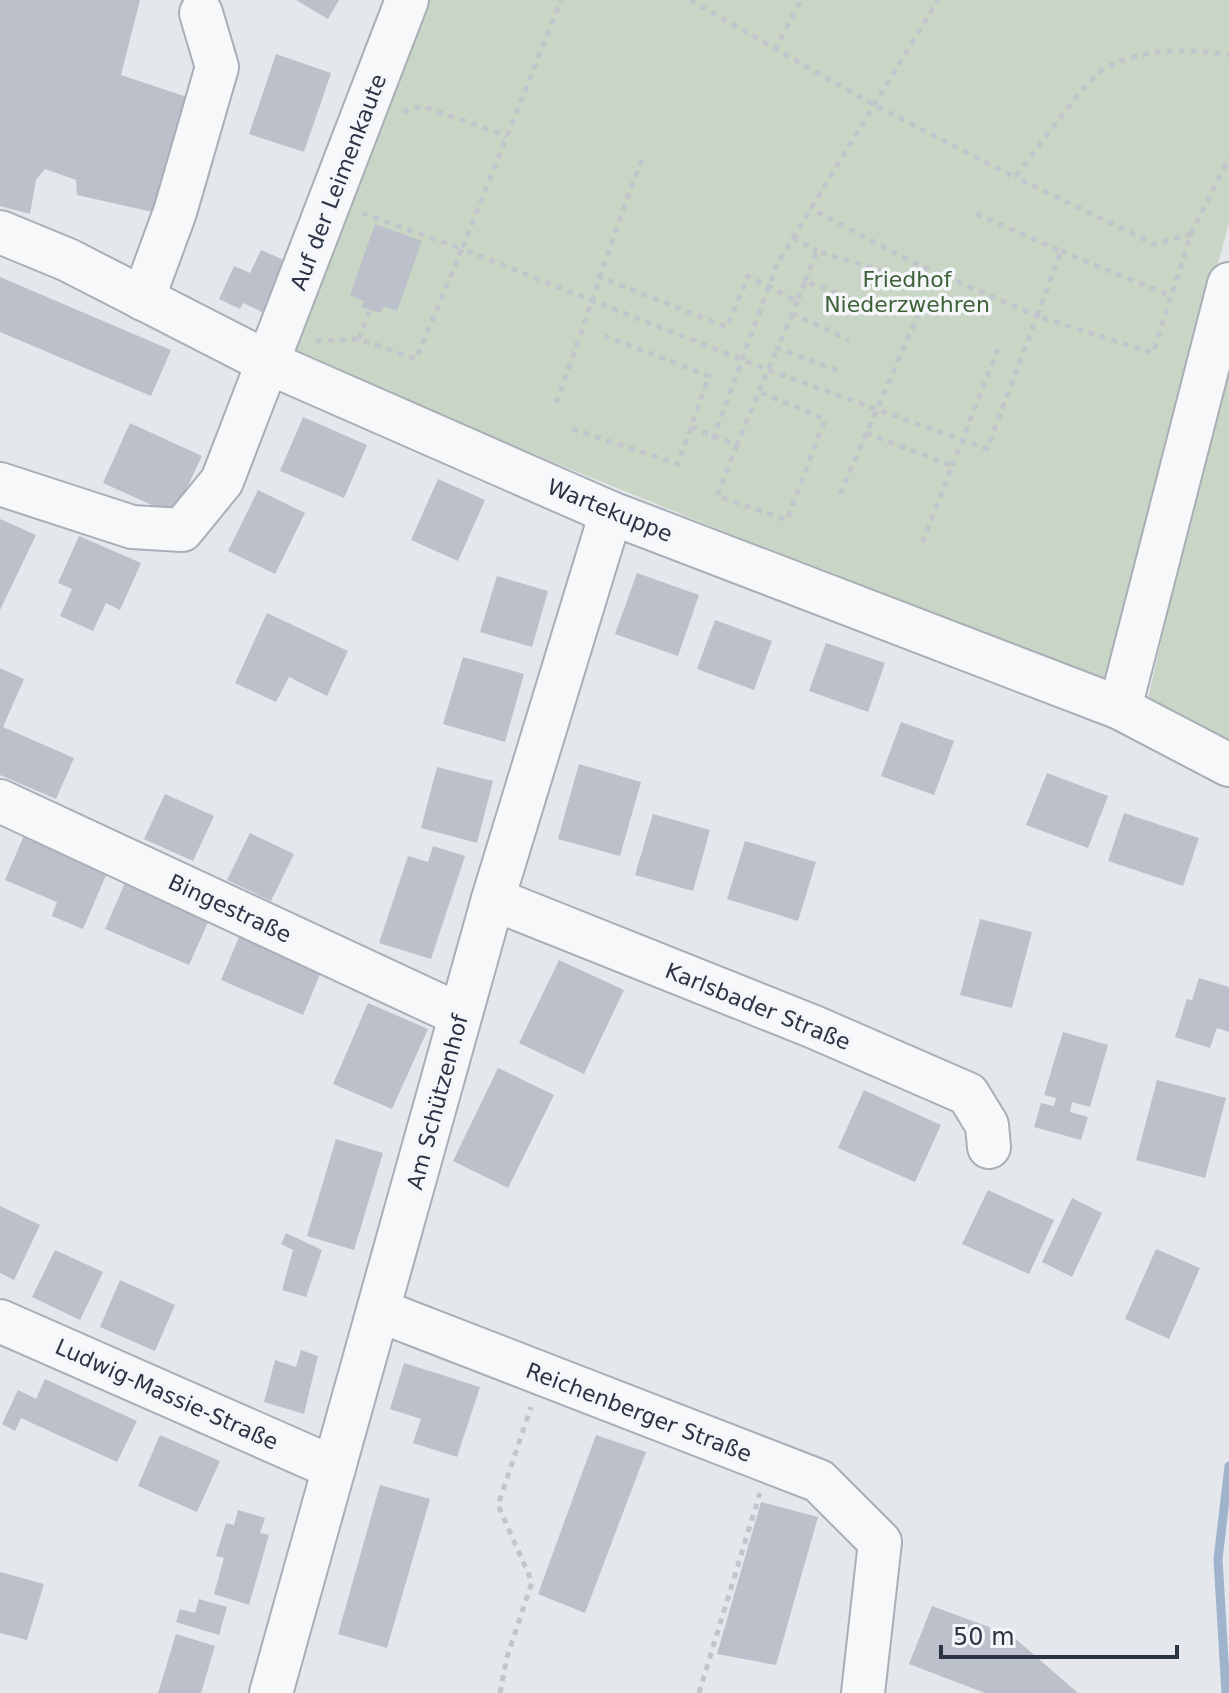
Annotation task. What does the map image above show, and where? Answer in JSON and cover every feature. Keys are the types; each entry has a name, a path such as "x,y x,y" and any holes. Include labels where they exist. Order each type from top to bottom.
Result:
{"street":[{"name":"Auf der Leimenkaute","path":"0,484 132,527 182,530 222,481 407,0"},
{"path":"143,299 175,212 217,67 201,13"},
{"name":"Wartekuppe","path":"0,232 68,260 269,363 611,513 1120,708 1229,765"},
{"path":"1120,708 1229,284"},
{"name":"Am Schützenhof","path":"271,1693 493,899 611,513"},
{"name":"Bingestraße","path":"0,801 460,1015"},
{"name":"Karlsbader Straße","path":"493,899 814,1027 968,1094 987,1125 989,1147"},
{"name":"Reichenberger Straße","path":"380,1311 819,1481 880,1542 863,1693"},
{"name":"Ludwig-Massie-Straße","path":"0,1321 334,1468"}],"path":[{"path":"322,340 359,339 416,359 561,0"},
{"path":"690,0 872,104 1154,244 1191,234"},
{"path":"775,50 801,0"},
{"path":"713,439 769,285 793,237 938,0"},
{"path":"1015,177 1104,69 1148,52 1192,49 1229,55"},
{"path":"398,117 405,110 422,106 507,136"},
{"path":"810,208 912,262 1037,316 1153,353 1191,234 1229,158"},
{"path":"556,403 594,299 597,276 642,159"},
{"path":"364,197 358,212 594,299 768,370 987,449 1061,251"},
{"path":"976,214 1171,296"},
{"path":"793,237 817,251 882,271"},
{"path":"759,392 825,419 787,520 717,496 737,445 777,348 793,314 817,251"},
{"path":"597,276 727,327 748,276 797,301"},
{"path":"805,281 864,303"},
{"path":"359,339 369,312"},
{"path":"840,494 919,313"},
{"path":"793,314 849,340"},
{"path":"572,429 678,464 709,376 605,336"},
{"path":"777,348 842,372"},
{"path":"921,546 998,349"},
{"path":"691,427 713,439 737,445"},
{"path":"866,433 952,466"},
{"path":"500,1693 507,1657 532,1582 498,1505 542,1375"},
{"path":"699,1693 769,1462"}],"green space":[{"name":"Friedhof Niederzwehren","path":"425,0 1229,0 1229,223 1105,686 284,353"},
{"path":"1229,353 1229,741 1147,702"}],"building":[{"path":"0,0 140,0 121,75 190,98 157,213 77,195 76,180 45,169 36,180 30,214 0,206"},
{"path":"296,0 339,0 328,19"},
{"path":"276,54 331,73 304,152 249,134"},
{"path":"375,224 422,241 397,311 384,306 380,313 361,307 364,301 350,295"},
{"path":"261,250 300,267 277,319 243,303 240,309 219,299 234,266 250,273"},
{"path":"0,277 171,350 151,396 0,332"},
{"path":"303,417 367,445 344,498 280,471"},
{"path":"130,423 202,456 174,515 103,483"},
{"path":"438,479 485,500 458,561 411,540"},
{"path":"258,490 305,513 275,574 228,551"},
{"path":"0,519 36,535 0,610"},
{"path":"79,536 141,563 120,610 106,603 93,631 60,616 72,589 58,583"},
{"path":"637,573 699,595 678,656 615,634"},
{"path":"497,576 548,591 532,647 480,632"},
{"path":"267,613 348,651 327,696 289,677 276,702 235,683"},
{"path":"715,620 772,641 754,690 697,669"},
{"path":"826,643 885,663 868,712 809,691"},
{"path":"463,657 524,674 505,742 443,724"},
{"path":"0,668 24,679 3,727 74,758 56,799 0,775"},
{"path":"901,722 954,741 934,795 881,776"},
{"path":"579,764 641,782 620,856 558,839"},
{"path":"437,767 493,781 477,843 421,828"},
{"path":"1047,773 1108,796 1088,848 1026,825"},
{"path":"165,794 214,816 193,861 144,839"},
{"path":"1124,813 1199,838 1183,886 1108,861"},
{"path":"653,814 710,830 693,891 635,875"},
{"path":"25,833 109,868 83,929 52,916 57,902 5,880"},
{"path":"250,833 294,854 271,901 227,880"},
{"path":"745,841 816,862 798,921 727,899"},
{"path":"433,846 465,856 431,959 379,943 408,856 428,862"},
{"path":"125,883 209,920 189,965 105,929"},
{"path":"980,919 1032,932 1012,1008 960,995"},
{"path":"239,937 321,972 303,1015 221,980"},
{"path":"559,960 624,990 584,1074 519,1043"},
{"path":"1199,978 1229,987 1229,1032 1217,1028 1210,1048 1175,1037 1187,999 1192,1000"},
{"path":"368,1003 428,1029 392,1109 333,1084"},
{"path":"1063,1032 1108,1045 1090,1107 1072,1102 1070,1112 1088,1117 1081,1140 1034,1127 1041,1103 1054,1106 1056,1098 1044,1095"},
{"path":"498,1068 554,1095 508,1188 453,1161"},
{"path":"1157,1080 1226,1098 1205,1178 1136,1160"},
{"path":"864,1090 941,1125 915,1182 838,1148"},
{"path":"336,1139 383,1153 354,1250 307,1236"},
{"path":"988,1190 1054,1220 1029,1274 962,1244"},
{"path":"1072,1198 1102,1213 1072,1277 1042,1262"},
{"path":"0,1206 40,1225 14,1280 0,1273"},
{"path":"286,1233 322,1250 306,1297 282,1290 293,1250 281,1244"},
{"path":"1156,1249 1200,1268 1169,1339 1125,1319"},
{"path":"55,1250 103,1272 80,1320 32,1297"},
{"path":"120,1280 175,1305 155,1351 100,1327"},
{"path":"301,1350 318,1356 304,1414 264,1402 275,1360 296,1367"},
{"path":"404,1363 480,1387 457,1457 413,1443 421,1419 390,1409"},
{"path":"45,1379 137,1421 117,1462 21,1418 15,1431 2,1424 18,1390 36,1399"},
{"path":"160,1435 220,1461 197,1512 138,1486"},
{"path":"596,1435 646,1452 585,1613 538,1594"},
{"path":"380,1485 430,1499 387,1648 338,1634"},
{"path":"761,1502 818,1517 776,1665 717,1654"},
{"path":"238,1510 265,1518 260,1533 269,1535 249,1605 214,1594 224,1558 216,1556 226,1523 234,1525"},
{"path":"0,1572 44,1584 27,1640 0,1633"},
{"path":"199,1599 227,1607 219,1635 176,1622 180,1609 195,1613"},
{"path":"932,1606 1011,1635 1078,1693 985,1693 909,1664"},
{"path":"176,1634 215,1646 201,1693 158,1693"}],"waterway":[{"path":"1226,1693 1218,1559 1229,1466"}]}
